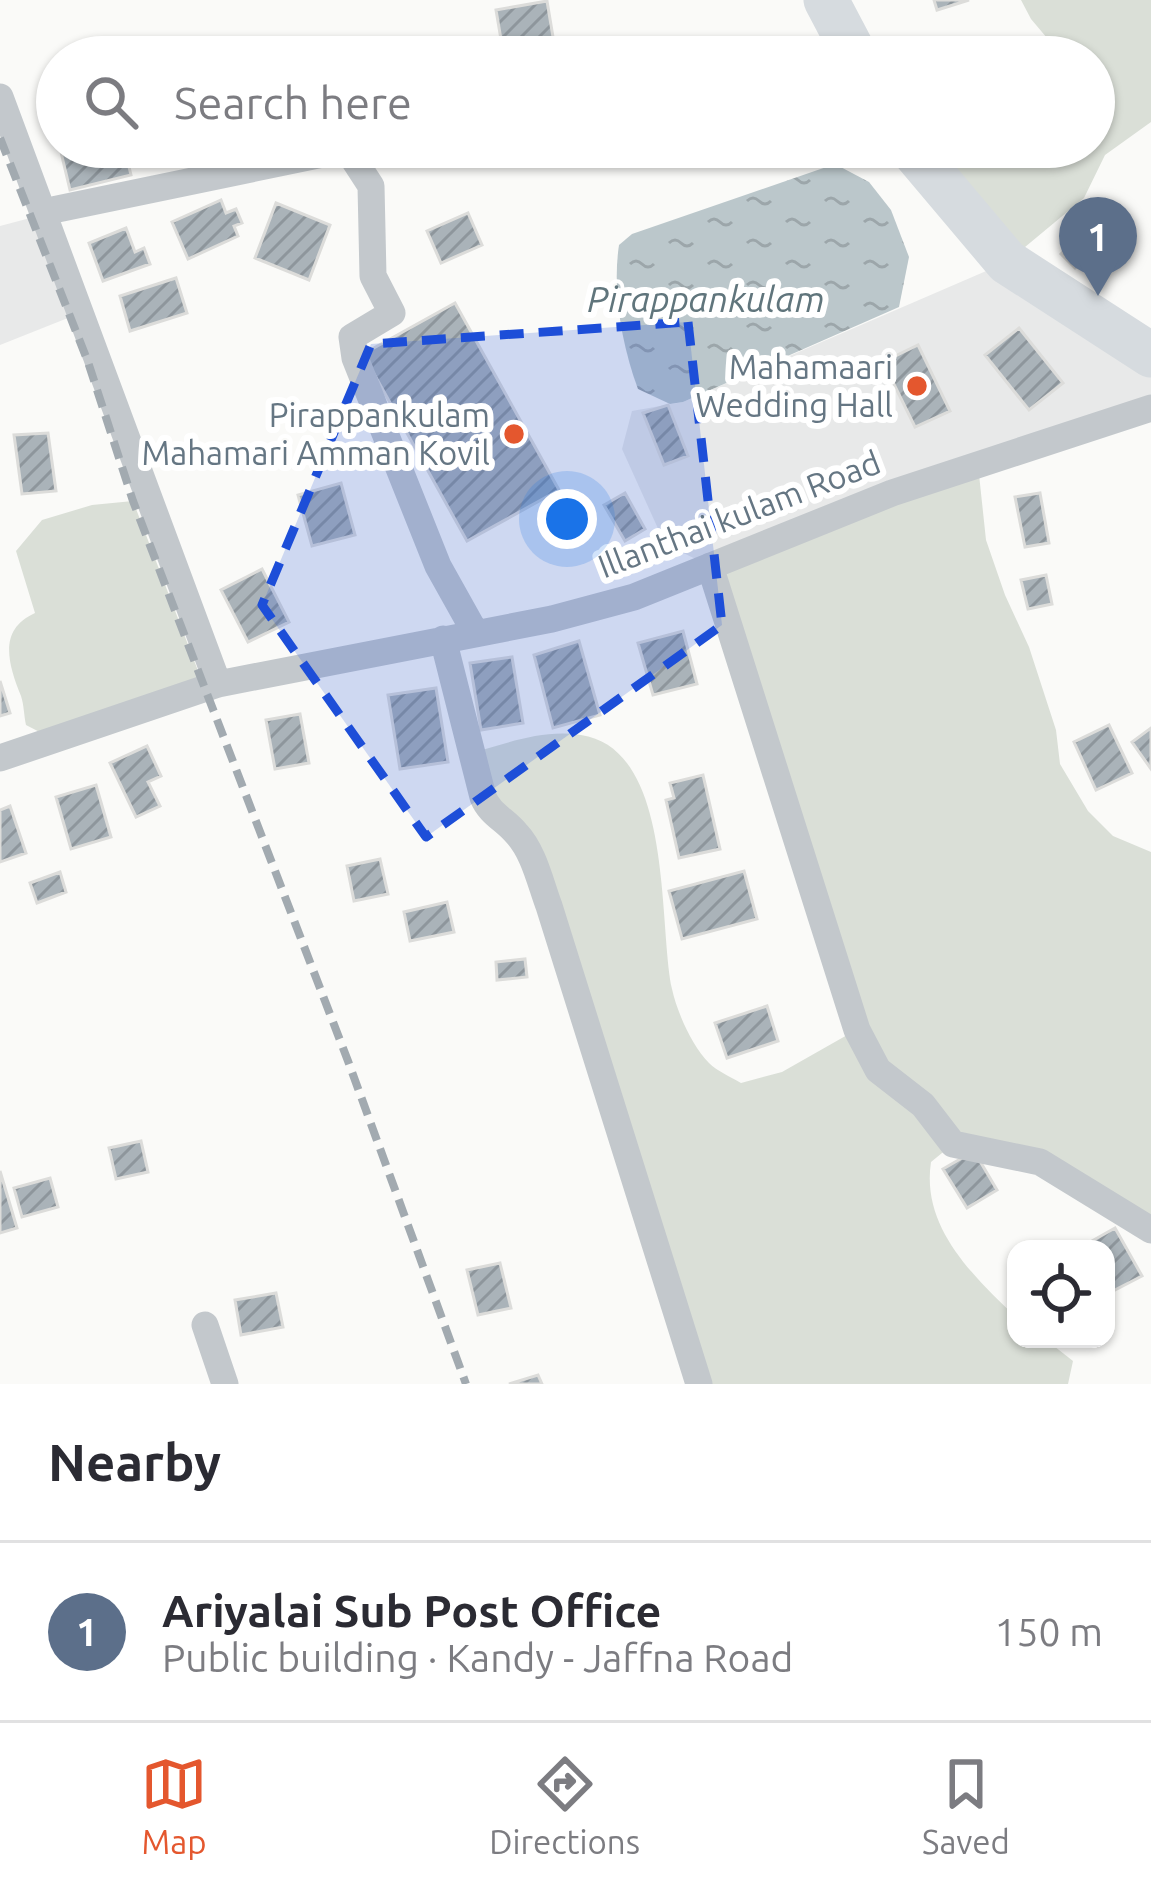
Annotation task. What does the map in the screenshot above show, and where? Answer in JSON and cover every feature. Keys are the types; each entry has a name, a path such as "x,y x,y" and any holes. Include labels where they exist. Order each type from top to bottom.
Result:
{"highway":[{"path":"826,0 845,36"},
{"path":"928,168 1006,262 1151,355"}],"street":[{"path":"0,97 218,684"},
{"path":"44,212 256,168"},
{"path":"359,168 370,186 373,276 392,313 352,337 355,358 438,566 476,634"},
{"name":"Illanthai kulam Road","path":"0,758 218,684 476,634 634,596 892,493 1151,408"},
{"path":"710,566 857,1030 878,1070 923,1106 953,1144 1040,1162 1151,1230"},
{"path":"442,639 488,810 518,834 549,906 699,1384"},
{"path":"205,1325 225,1384"}],"highlighted area":[{"path":"688,322 722,625 426,837 262,605 371,344"}],"shaded area":[{"path":"1021,0 1151,0 1151,122 1115,148 1115,36 1045,36"},
{"path":"1099,168 1084,198 1007,262 928,171"},
{"path":"34,217 78,314 0,345 0,226"},
{"path":"1007,262 1151,355 1151,408 710,566 665,544 622,449 632,411 683,402"},
{"path":"978,465 986,540 1029,647 1056,730 1060,764 1088,811 1113,836 1151,852 1151,1230 1040,1162 953,1144 931,1162 930,1186 942,1229 968,1267 1007,1308 1007,1348 1056,1348 1073,1361 1068,1384 699,1384 549,906 472,753 539,735 581,735 611,747 632,771 647,804 656,842 674,998 691,1038 716,1069 741,1083 782,1072 856,1030 710,566"},
{"path":"133,501 205,689 55,740 26,725 12,670 11,637 35,613 16,551 42,520 92,505"}],"water":[{"name":"Pirappankulam","path":"823,168 843,168 869,182 891,210 909,257 899,307 670,404 638,389 627,355 617,281 619,245 632,234"}],"building":[{"path":"934,0 969,0 937,10"},
{"path":"547,1 553,36 500,36 496,10"},
{"path":"65,168 129,168 131,175 70,190"},
{"path":"221,200 226,213 236,209 242,223 234,226 238,236 188,259 172,222"},
{"path":"276,203 330,225 309,280 255,258"},
{"path":"468,213 482,245 441,263 427,231"},
{"path":"1092,222 1105,235 1117,224 1126,233 1101,257 1094,249 1075,268 1061,254"},
{"path":"126,228 135,252 144,248 150,264 103,281 89,243"},
{"path":"176,278 187,313 130,331 120,296"},
{"path":"455,303 559,490 467,541 363,354"},
{"path":"1019,328 1063,383 1029,410 985,355"},
{"name":"Mahamaari Wedding Hall","path":"918,345 950,411 915,427 883,362"},
{"path":"668,405 688,456 664,465 643,413"},
{"path":"48,433 56,491 22,494 14,435"},
{"path":"341,483 355,535 312,546 298,495"},
{"path":"625,493 645,529 625,541 604,505"},
{"path":"1040,493 1049,543 1025,547 1015,497"},
{"path":"262,569 289,622 248,642 221,590"},
{"path":"1046,575 1052,604 1028,609 1021,580"},
{"path":"683,631 697,684 653,695 638,643"},
{"path":"579,641 600,715 553,728 534,655"},
{"path":"512,657 523,723 481,730 470,663"},
{"path":"0,681 10,713 0,716"},
{"path":"436,688 448,762 400,769 388,695"},
{"path":"300,714 309,763 275,769 266,720"},
{"path":"1109,725 1132,773 1096,790 1074,742"},
{"path":"1151,728 1151,769 1132,742"},
{"path":"147,746 161,776 148,782 160,806 136,817 110,763"},
{"path":"703,775 720,849 679,858 666,800 674,798 670,783"},
{"path":"96,785 111,837 71,849 56,797"},
{"path":"10,806 26,853 0,862 0,810"},
{"path":"380,859 388,894 354,901 347,866"},
{"path":"744,871 757,919 682,939 669,891"},
{"path":"60,872 66,892 37,903 30,883"},
{"path":"447,902 454,932 410,941 404,912"},
{"path":"525,959 527,977 497,980 496,962"},
{"path":"767,1006 778,1041 727,1058 715,1023"},
{"path":"141,1141 148,1172 116,1179 109,1148"},
{"path":"974,1151 997,1190 967,1208 943,1169"},
{"path":"0,1171 17,1228 0,1233"},
{"path":"50,1178 58,1207 22,1217 14,1188"},
{"path":"1115,1228 1142,1276 1115,1290 1115,1240 1094,1240"},
{"path":"500,1263 511,1308 478,1315 467,1270"},
{"path":"276,1293 283,1327 241,1335 235,1300"},
{"path":"538,1375 542,1384 509,1384"}],"railway":[{"path":"0,138 88,362 133,501 466,1384"}],"place":[{"name":"Ariyalai Sub Post Office","path":"1098,296"},
{"name":"Mahamaari Wedding Hall","path":"917,386"},
{"name":"Pirappankulam Mahamari Amman Kovil","path":"514,434"}]}
